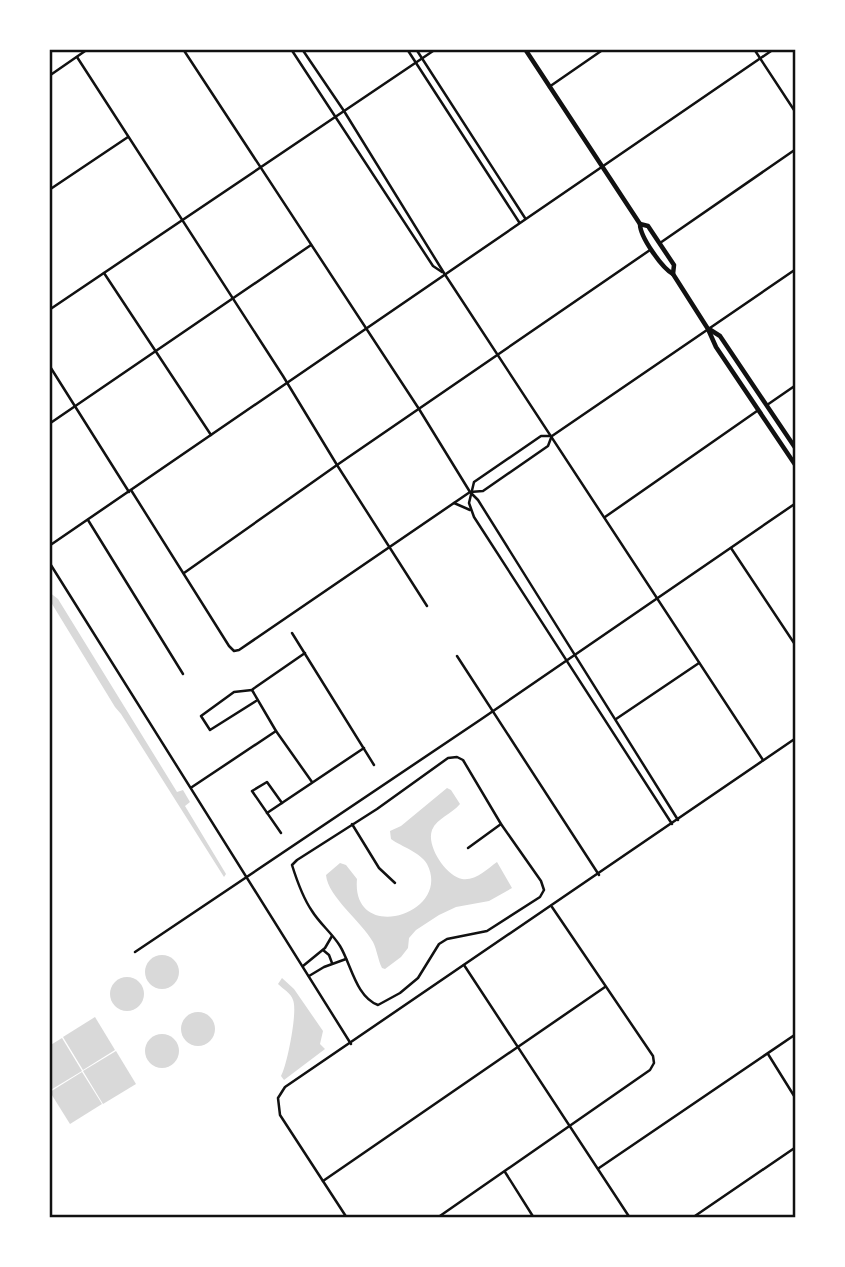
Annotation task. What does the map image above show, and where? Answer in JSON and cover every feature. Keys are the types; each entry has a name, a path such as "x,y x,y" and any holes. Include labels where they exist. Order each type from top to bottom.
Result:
{"main road":[{"path":"525,49 640,224 640,231 666,270 673,274 708,329 716,347 796,466"},
{"path":"640,224 648,226 660,243 674,265 673,274"},
{"path":"708,329 720,335 796,449"}],"street":[{"path":"49,76 89,49"},
{"path":"183,49 484,510 678,820"},
{"path":"291,49 433,266 444,273"},
{"path":"302,49 344,111 444,273 763,760"},
{"path":"407,49 519,222"},
{"path":"416,49 525,218"},
{"path":"49,310 436,49"},
{"path":"549,87 604,49"},
{"path":"754,49 796,113"},
{"path":"49,546 774,49"},
{"path":"77,57 233,298 427,607"},
{"path":"49,190 128,137"},
{"path":"660,243 796,149"},
{"path":"49,424 311,245"},
{"path":"184,573 652,249"},
{"path":"49,365 234,651 470,492 483,491 538,454 548,446 552,436 796,269"},
{"path":"103,273 211,435"},
{"path":"767,405 796,385"},
{"path":"605,517 758,411"},
{"path":"552,436 541,436 474,482 468,503 671,824"},
{"path":"454,503 460,503 471,511"},
{"path":"135,952 494,711 796,503"},
{"path":"88,520 183,674"},
{"path":"731,548 796,646"},
{"path":"49,562 351,1044"},
{"path":"292,633 374,765"},
{"path":"256,701 210,730 201,716 234,692 251,690 304,653"},
{"path":"457,656 598,875"},
{"path":"616,719 699,663"},
{"path":"251,690 275,731 312,782"},
{"path":"192,787 275,731"},
{"path":"347,1218 280,1115 277,1102 285,1087 796,738"},
{"path":"267,813 364,748"},
{"path":"457,757 463,760 501,824 541,881 544,890 541,897 487,931 447,939 439,944 418,978 393,998 378,1005 370,1001 332,936 311,911 292,865 448,758 457,757"},
{"path":"281,832 252,791 267,782 282,803"},
{"path":"352,824 379,868 394,883"},
{"path":"468,848 501,824"},
{"path":"437,1218 650,1070 654,1063 653,1056 552,907"},
{"path":"303,966 323,950 332,936"},
{"path":"323,950 332,963"},
{"path":"309,976 332,963 346,959"},
{"path":"464,965 630,1218"},
{"path":"323,1181 605,987"},
{"path":"599,1168 796,1034"},
{"path":"768,1054 796,1099"},
{"path":"692,1218 796,1147"},
{"path":"505,1172 534,1218"}],"shaded area":[{"path":"49,592 58,599 177,792 183,790 190,802 185,806 226,874 224,877 115,707 49,599"},
{"path":"447,788 460,804 437,822 432,830 432,844 439,859 450,872 462,879 477,876 497,862 512,888 489,901 456,907 439,915 416,930 409,938 408,948 401,957 385,969 382,968 373,942 339,901 326,875 340,863 346,865 357,879 359,899 369,912 383,916 400,915 415,908 426,897 431,882 427,864 415,853 391,839 390,831 401,826"},
{"path":"162,955 174,960 179,972 174,984 162,989 150,984 145,972 150,960"},
{"path":"127,977 139,982 144,994 139,1006 127,1011 115,1006 110,994 115,982"},
{"path":"282,978 294,989 323,1031 320,1044 325,1049 284,1080 281,1076 291,1038 294,1006 291,995 278,984"},
{"path":"198,1012 210,1017 215,1029 210,1041 198,1046 186,1041 181,1029 186,1017"},
{"path":"95,1017 115,1050 83,1070 63,1037"},
{"path":"162,1034 174,1039 179,1051 174,1063 162,1068 150,1063 145,1051 150,1039"},
{"path":"62,1038 82,1071 49,1091 49,1046"},
{"path":"116,1051 136,1084 103,1104 83,1071"},
{"path":"82,1072 102,1104 70,1124 50,1092"}]}
